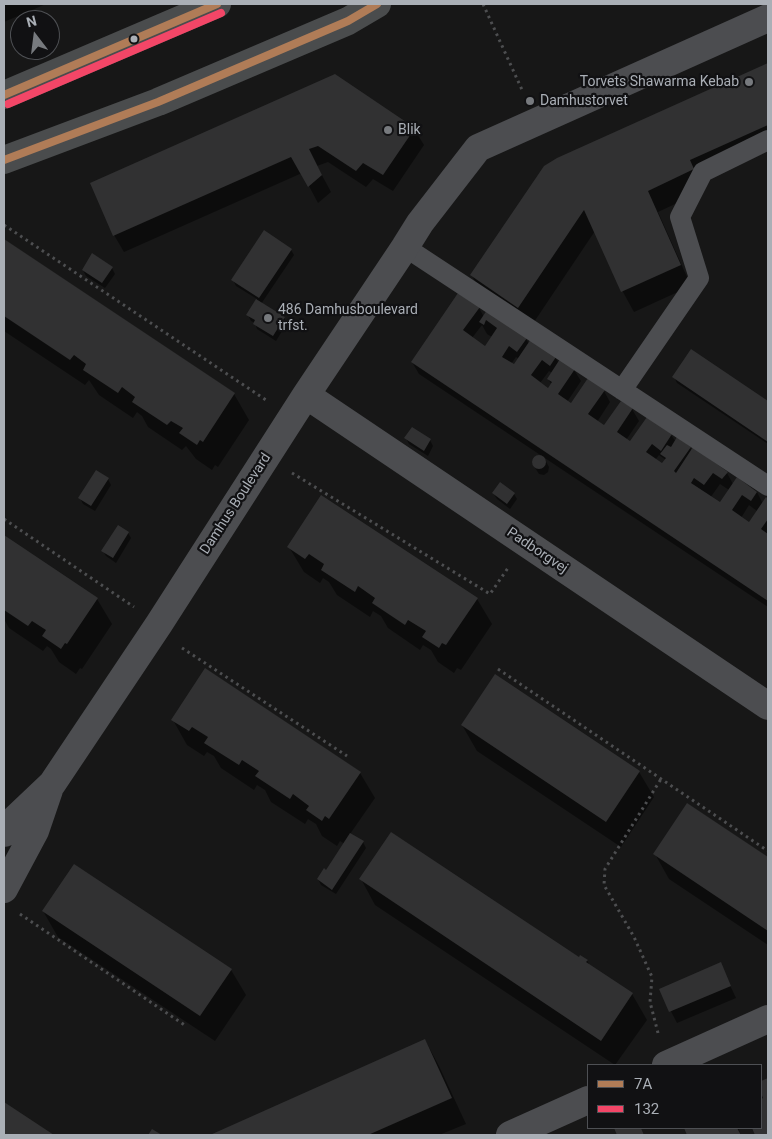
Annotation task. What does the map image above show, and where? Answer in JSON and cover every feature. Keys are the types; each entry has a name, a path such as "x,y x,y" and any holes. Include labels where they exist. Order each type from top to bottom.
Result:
{"main road":[{"path":"4,94 217,4"},
{"path":"4,160 158,102 348,21 377,4"}],"street":[{"path":"537,123 768,18"},
{"name":"Damhus Boulevard","path":"4,833 13,821 52,784 157,627 291,417 420,223 478,148 537,123"},
{"name":"Padborgvej","path":"306,395 768,706"},
{"name":"Damhus Boulevard","path":"8,899 52,784"},
{"path":"668,1064 768,1019"},
{"path":"510,1135 587,1100"}],"lane":[{"path":"622,390 699,278 680,218 703,172 768,140"},
{"path":"404,247 768,486"}],"path":[{"path":"483,4 537,123"},
{"path":"4,225 291,417"},
{"path":"266,457 490,594 524,542"},
{"path":"4,519 157,627 347,756"},
{"path":"498,669 768,851"},
{"path":"661,779 604,869 604,885 634,938 652,977 650,1002 666,1064"},
{"path":"8,899 186,1026"}],"building":[{"path":"768,63 768,125 690,160 694,169 648,191 681,265 621,292 584,210 518,308 470,275 544,166 557,158"},
{"path":"335,74 415,128 383,175 363,163 356,171 318,146 309,149 322,175 308,187 291,157 113,236 90,183"},
{"path":"264,230 292,249 259,298 231,280"},
{"path":"4,239 235,393 203,442 200,440 197,445 179,433 183,428 171,421 167,425 132,402 135,397 122,387 118,393 83,370 86,364 74,355 70,360 4,316"},
{"path":"92,253 113,267 102,283 82,270"},
{"path":"458,293 480,307 463,330 485,346 497,328 486,320 484,325 479,322 487,310 527,338 517,352 509,346 502,357 514,364 531,339 556,357 550,366 542,360 531,375 548,388 552,382 547,379 560,359 575,369 558,394 571,403 588,378 605,390 588,414 604,425 621,401 633,408 617,432 630,441 647,417 672,434 661,451 652,444 646,452 662,463 666,458 660,454 667,445 671,447 677,437 691,447 674,471 676,473 693,447 728,472 722,479 713,473 704,485 694,478 691,483 720,502 737,477 757,492 751,501 742,495 732,510 749,522 766,497 768,499 768,519 761,529 768,534 768,601 411,362"},
{"name":"486 Damhusboulevard trfst.","path":"256,299 285,317 273,336 253,324 255,320 246,315"},
{"path":"691,349 768,401 768,442 672,377"},
{"path":"412,427 431,439 424,451 404,438"},
{"path":"536,455 542,455 546,462 542,469 536,469 532,465 532,459"},
{"path":"96,470 109,478 91,506 78,498"},
{"path":"500,482 515,493 507,504 492,493"},
{"path":"321,495 478,598 446,645 442,643 439,648 422,637 426,631 408,620 405,625 372,603 375,598 358,586 355,592 321,570 324,564 309,554 305,559 287,547"},
{"path":"118,525 129,532 113,558 101,551"},
{"path":"4,535 98,598 67,644 65,643 61,649 42,636 46,630 32,621 28,626 4,610"},
{"path":"205,668 361,772 329,819 325,816 322,821 306,810 309,806 293,794 290,799 255,776 259,771 242,760 239,765 204,743 208,737 192,727 189,731 171,720"},
{"path":"495,674 640,771 606,822 461,725"},
{"path":"687,803 768,857 768,931 653,854"},
{"path":"391,832 579,957 580,955 588,960 586,962 633,993 601,1041 359,879"},
{"path":"350,833 364,841 332,890 317,879 324,868 326,870"},
{"path":"74,864 232,969 200,1016 42,911"},
{"path":"721,962 731,986 669,1012 659,989"},
{"path":"425,1039 452,1098 368,1135 210,1135"},
{"path":"768,1078 768,1135 755,1135 752,1129 762,1129 762,1081"},
{"path":"4,1102 54,1135 4,1135"},
{"path":"152,1129 162,1135 148,1135"},
{"path":"614,1129 641,1129 644,1135 617,1135"},
{"path":"684,1129 738,1129 741,1135 687,1135"}],"transit line":[{"name":"7A","path":"4,95 217,4"},
{"name":"7A","path":"4,160 158,102 348,21 377,4"},
{"name":"132","path":"8,104 221,13"}],"place":[{"name":"Torvets Shawarma Kebab","path":"749,82"},
{"name":"Damhustorvet","path":"530,101"},
{"name":"Blik","path":"388,130"},
{"name":"486 Damhusboulevard trfst.","path":"268,318"}]}
